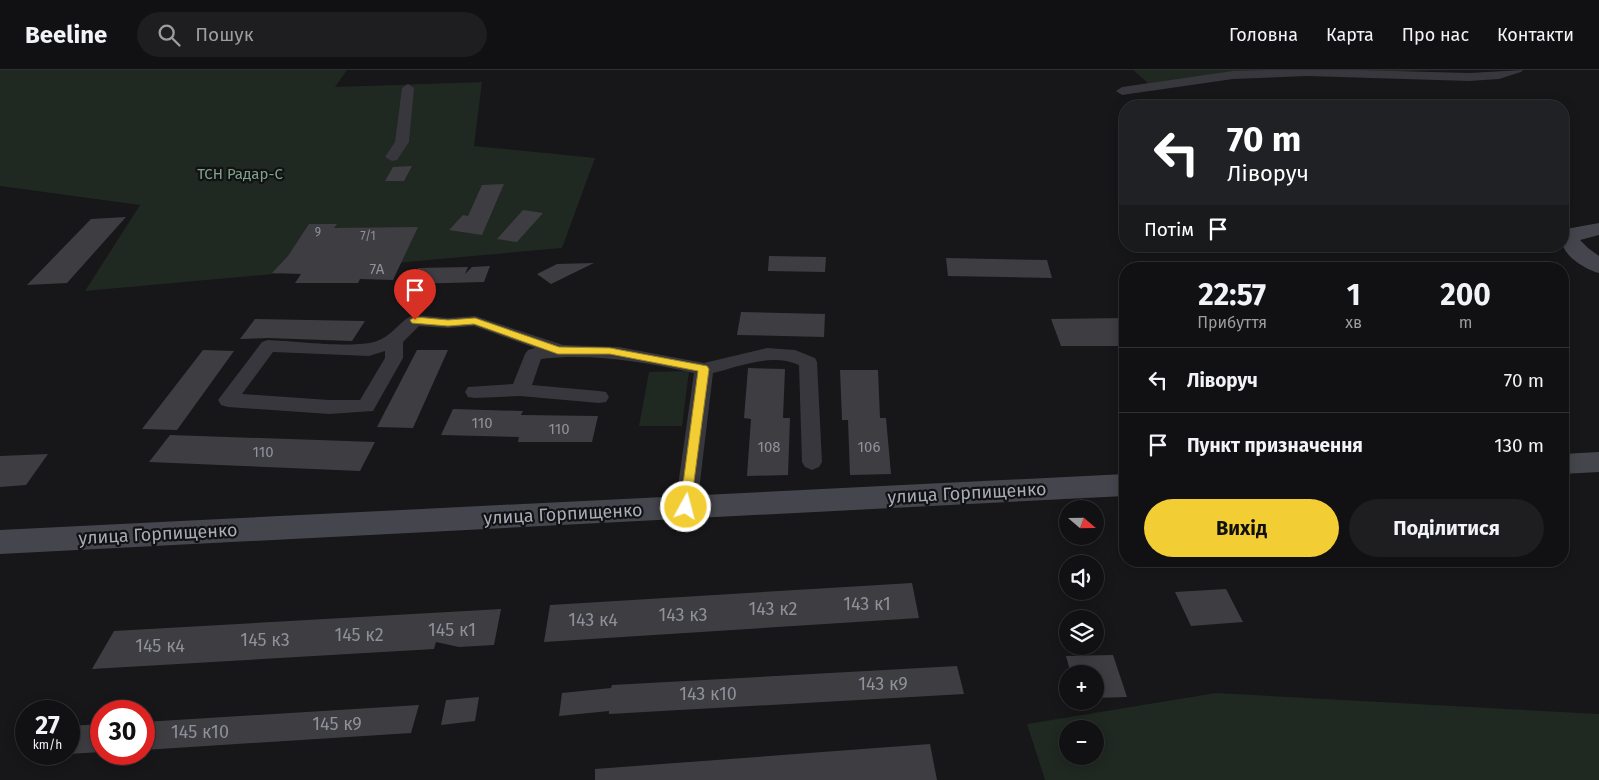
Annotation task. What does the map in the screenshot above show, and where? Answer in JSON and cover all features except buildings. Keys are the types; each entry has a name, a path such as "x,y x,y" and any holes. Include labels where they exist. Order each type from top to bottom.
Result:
{"main road":[{"path":"1599,229 1574,234 1570,240 1572,246 1599,266"},
{"path":"1569,464 1599,462"},
{"name":"улица Горпищенко","path":"0,542 1119,485"}],"street":[{"path":"1122,91 1233,75 1307,72 1469,77 1499,75 1516,70"},
{"path":"392,157 402,142 408,88"},
{"path":"394,340 394,358 366,406 329,407 228,400 268,346 369,350 394,340 415,320 448,323 475,321 558,350"},
{"path":"520,390 534,354 558,350 610,351 704,369 767,354 789,354 808,362 812,462"},
{"path":"686,507 704,369"},
{"path":"475,392 520,390 599,397"}],"green space":[{"name":"ТСН Радар-С","path":"0,70 347,70 335,87 482,82 474,146 595,158 562,248 85,291 140,205 0,186"},
{"path":"1133,70 1457,70 1233,75 1150,85"},
{"path":"689,371 682,426 639,426 649,372"},
{"path":"1216,693 1599,714 1599,780 1045,780 1027,724"}],"route":[{"path":"415,320 448,323 475,321 558,350 610,351 704,369 686,507"}]}
